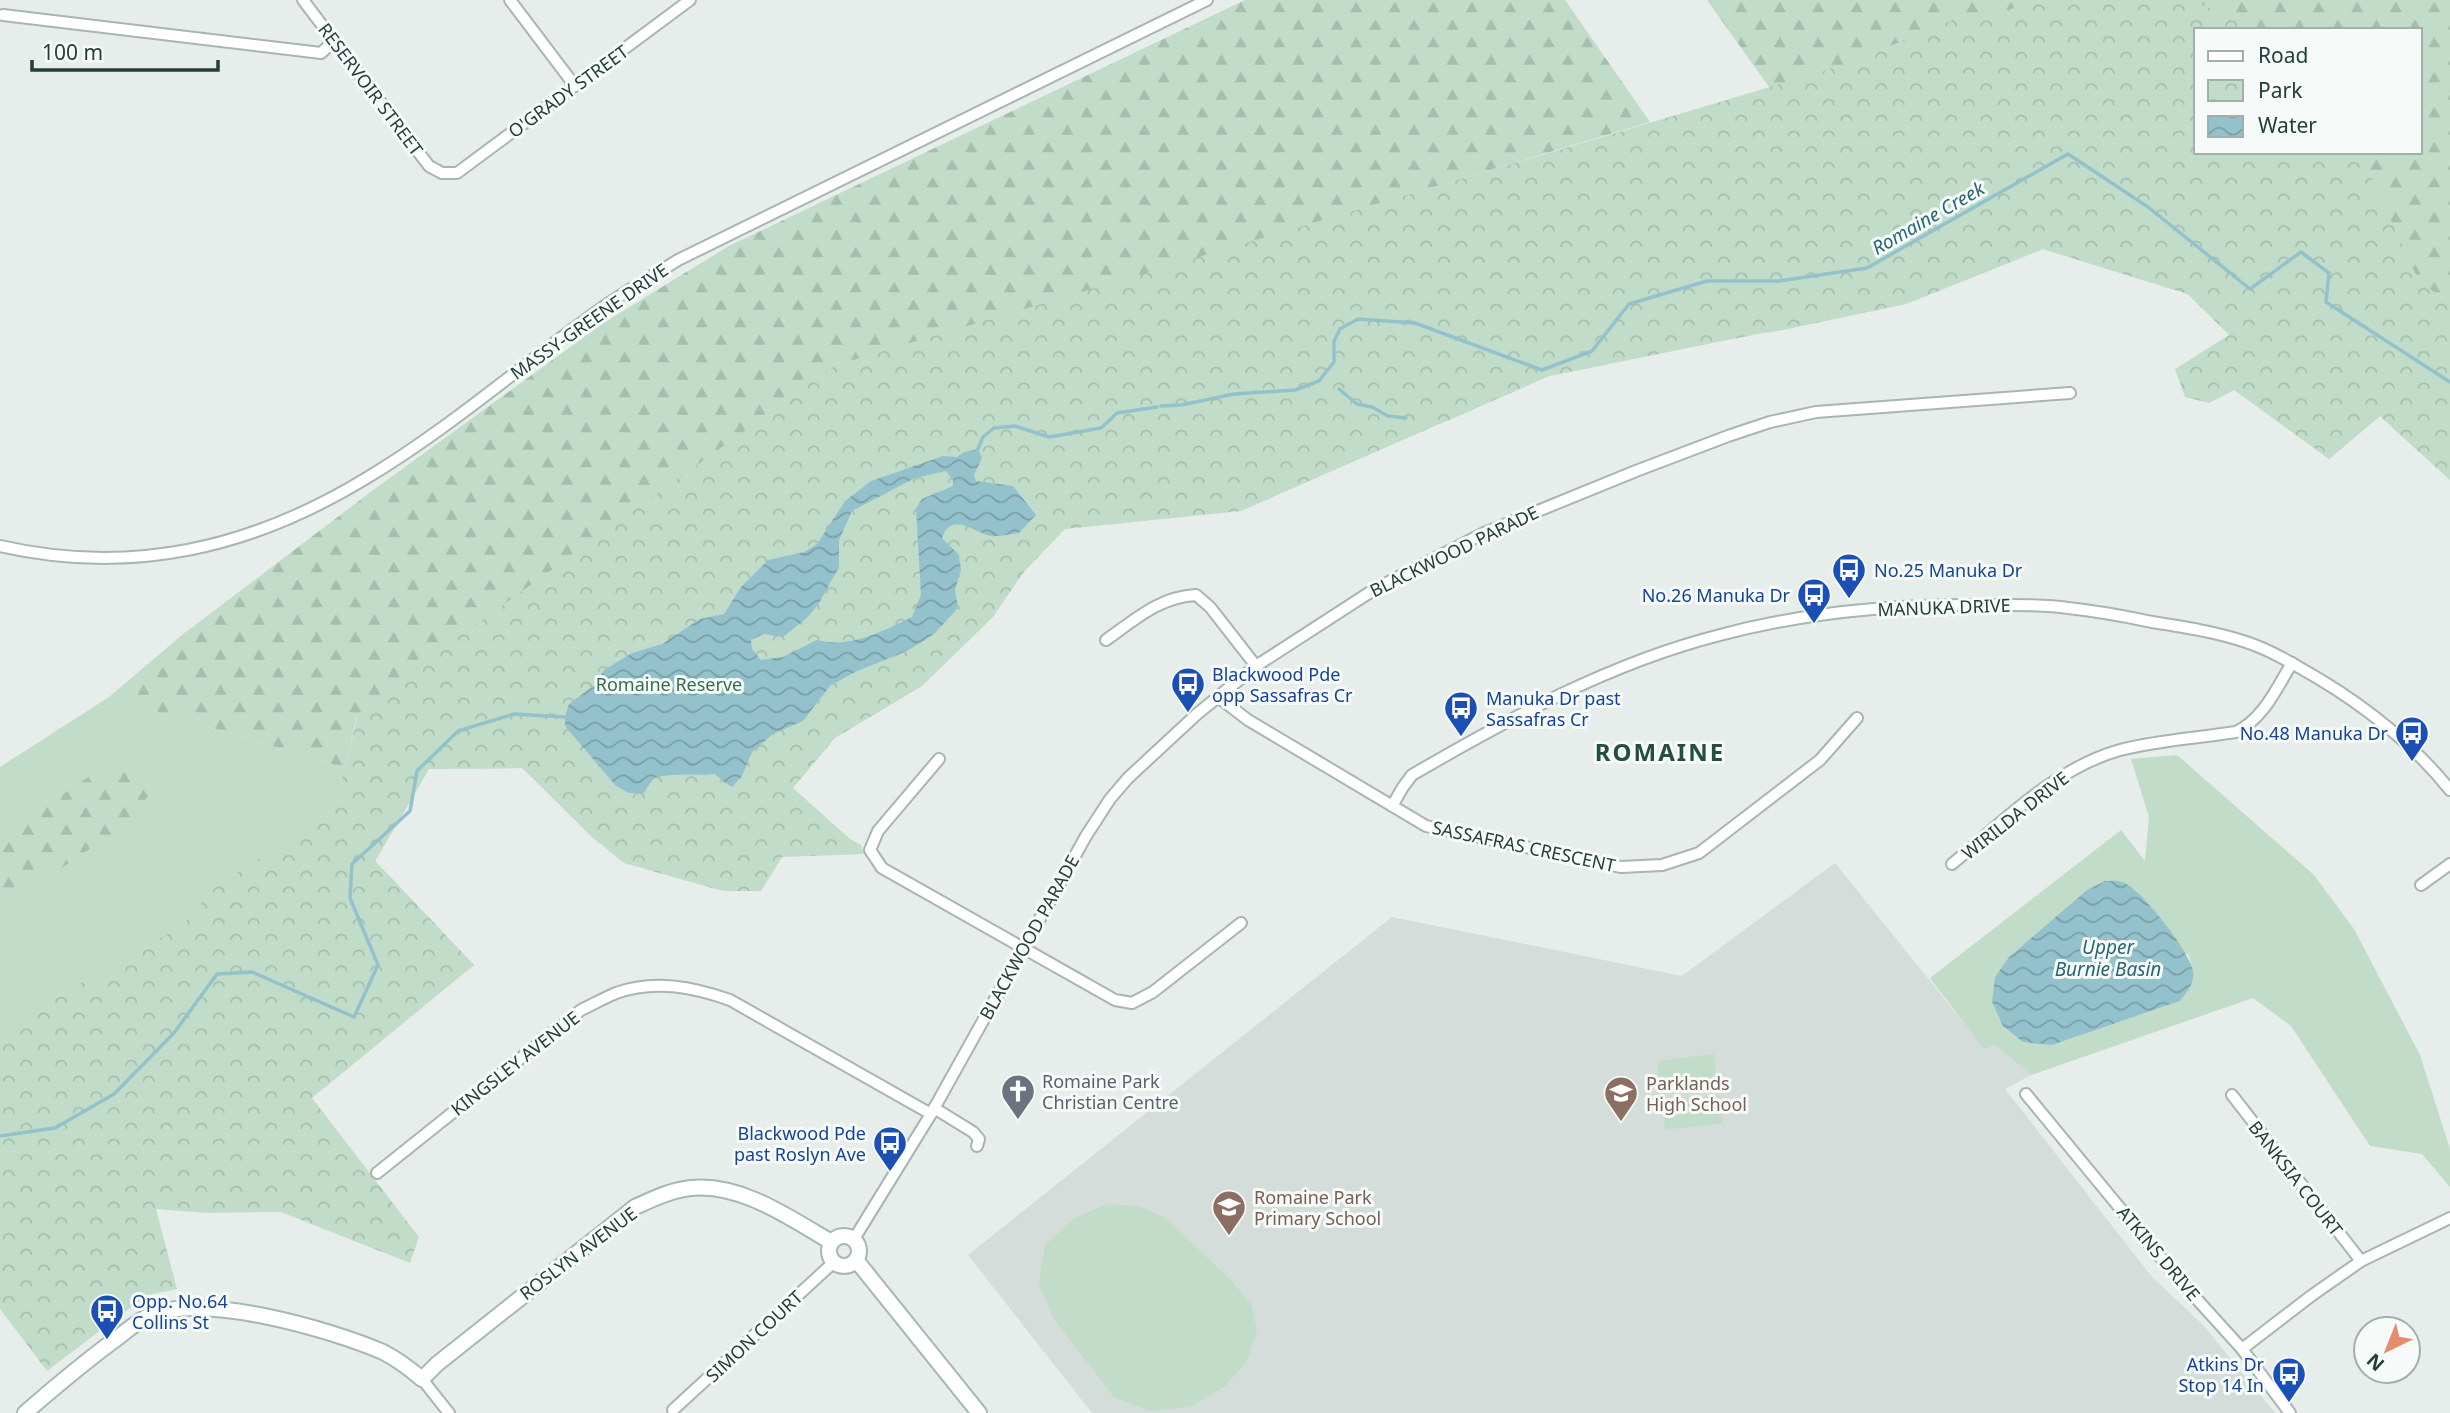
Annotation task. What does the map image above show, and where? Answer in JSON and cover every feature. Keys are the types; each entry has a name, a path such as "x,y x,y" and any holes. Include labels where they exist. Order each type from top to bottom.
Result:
{"street":[{"name":"RESERVOIR STREET","path":"303,0 429,166 442,173"},
{"path":"510,0 575,86"},
{"name":"O'GRADY STREET","path":"442,173 457,173 690,0"},
{"name":"MASSY-GREENE DRIVE","path":"0,546 34,554 93,559 153,556 213,545 305,512 366,479 437,430 604,306 678,260 1207,0"},
{"path":"3,15 321,53 334,41"},
{"name":"BLACKWOOD PARADE","path":"854,1239 932,1111 1086,835 1110,799 1149,758 1256,666 1375,589 1473,538 1562,499 1728,436 1770,422 1816,412 2070,393"},
{"path":"1106,639 1153,606 1177,596 1196,595 1210,607 1256,666"},
{"name":"MANUKA DRIVE","path":"1392,806 1412,775 1495,727 1579,685 1650,657 1719,635 1821,614 1902,606 2066,607 2248,642 2339,689 2375,715 2413,748 2450,790"},
{"name":"WIRILDA DRIVE","path":"1952,864 2051,783 2085,763 2118,751 2236,732 2248,726 2263,711 2292,663"},
{"name":"SASSAFRAS CRESCENT","path":"1218,697 1248,720 1426,826 1621,867 1662,865 1699,853 1820,760 1857,719"},
{"path":"939,758 878,831 870,850 882,868 1115,1000 1132,1003 1153,992 1241,922"},
{"path":"2421,884 2450,864"},
{"name":"KINGSLEY AVENUE","path":"377,1173 580,1010 616,993 664,985 698,989 730,1000 973,1132 979,1139 977,1146"},
{"name":"ATKINS DRIVE","path":"2026,1094 2175,1275 2242,1349 2290,1413"},
{"name":"BANKSIA COURT","path":"2232,1095 2361,1262"},
{"name":"ROSLYN AVENUE","path":"422,1379 447,1355 635,1207 664,1194 692,1188 727,1190 762,1204 831,1241"},
{"path":"2242,1349 2361,1262 2450,1218"},
{"path":"845,1235 854,1239 859,1247 856,1260 843,1266 834,1262 829,1255 831,1241 845,1235"},
{"path":"856,1260 979,1413"},
{"name":"SIMON COURT","path":"673,1410 834,1262"},
{"path":"25,1413 94,1355 149,1315 181,1307 210,1308 300,1324 384,1353 422,1379 449,1413"}],"shaded area":[{"name":"Parklands High School","path":"1835,863 1984,1048 1995,1045 2031,1075 2005,1089 2152,1277 2203,1325 2275,1413 1092,1413 968,1255 1392,917 1682,976"}],"green space":[{"name":"Romaine Reserve","path":"1245,0 1565,0 1650,122 1294,229 1792,90 1769,87 1707,0 2450,0 2450,480 2380,416 2329,459 2199,354 2230,335 2188,294 2043,249 1906,304 1768,333 1696,311 1605,365 1549,376 1440,424 1351,391 523,768 429,769 375,861 474,965 0,1035 12,1022 182,926 213,889 370,797 357,716 345,768 109,697 182,635 372,491 602,324 727,247","holes":["1970,18 1848,78 1775,86 1857,61 1943,23"]},
{"name":"Romaine Reserve","path":"2053,0 2191,0 2257,28 2194,28 2194,154 2361,154 2418,279 2450,305 2450,480 2380,416 2329,459 2234,390 2209,403 2185,397 2175,369 2229,335 2188,294 2043,249 1906,304 1549,376 1241,511 1065,529 1023,573 993,617 922,686 835,738 793,788 850,839 861,845 864,854 782,857 761,891 723,891 624,863 592,837 522,768 429,769 375,861 474,965 312,1098 419,1237 410,1263 281,1212 207,1213 156,1209 177,1289 147,1295 47,1371 0,1309 0,1035 12,1022 182,926 213,889 331,810 358,715 411,671 836,365 1857,61 1943,23"},
{"path":"109,697 345,768 331,810 214,889 182,926 12,1022 0,1035 0,767"},
{"path":"2177,755 2314,875 2354,929 2420,1055 2450,1149 2450,1187 2422,1154 2370,1146 2291,1026 2253,998 2031,1075 1995,1045 1984,1049 1930,978 2121,830 2145,861 2149,817 2131,759","holes":["2105,881 2189,956 2192,980 2180,1001 2052,1045 2009,957 2087,890"]},
{"path":"105,766 158,784 124,826 0,909 0,836"},
{"path":"1714,1054 1717,1083 1660,1090 1657,1061"},
{"path":"1719,1095 1723,1123 1665,1130 1662,1102"},
{"path":"1108,1204 1139,1206 1165,1218 1232,1281 1251,1305 1257,1330 1247,1361 1224,1387 1190,1407 1150,1411 1114,1397 1054,1319 1039,1283 1045,1245 1075,1218"}],"water":[{"path":"978,449 982,458 974,475 976,481 1013,486 1036,515 1019,533 1001,536 984,534 964,525 951,525 942,538 959,555 961,570 955,590 958,608 934,634 907,651 855,672 830,686 803,721 773,734 752,752 742,776 732,787 715,774 676,775 653,778 644,793 629,793 616,786 565,726 569,704 596,684 604,670 632,653 662,644 700,619 724,614 741,587 768,560 804,552 817,544 845,501 871,481 943,456 957,457 964,452","holes":["946,471 953,480 953,486 922,499 916,508 921,595 912,617 866,637 842,642 817,640 783,657 761,660 752,649 751,640 764,634 783,637 808,617 819,603 839,567 839,540 852,511 915,478"]},
{"name":"Upper Burnie Basin","path":"2105,881 2120,881 2130,886 2163,921 2190,962 2193,979 2190,987 2180,1001 2052,1045 2023,1042 2003,1026 1992,1002 1995,977 2009,957 2087,890"}],"waterway":[{"name":"Romaine Creek","path":"1161,406 1181,405 1234,394 1295,390 1319,381 1334,362 1334,341 1340,329 1358,319 1415,323 1542,370 1592,351 1629,304 1707,281 1779,281 1867,268 2068,154 2148,207 2250,289 2301,252 2329,273 2326,302 2450,382"},
{"path":"1339,389 1357,404 1372,407 1388,416 1406,418"},
{"name":"Romaine Creek","path":"978,449 983,437 994,428 1015,426 1049,437 1101,428 1117,413 1157,407"},
{"name":"Romaine Creek","path":"0,1136 55,1128 114,1094 174,1033 217,974 252,972 354,1017 378,965 350,898 352,864 410,811 417,771 458,731 514,714 565,717"}],"place":[{"name":"No.25 Manuka Dr","path":"1849,600"},
{"name":"No.26 Manuka Dr","path":"1814,625"},
{"name":"Blackwood Pde opp Sassafras Cr","path":"1188,714"},
{"name":"Manuka Dr past Sassafras Cr","path":"1461,738"},
{"name":"No.48 Manuka Dr","path":"2412,763"},
{"name":"Romaine Park Christian Centre","path":"1018,1121"},
{"name":"Parklands High School","path":"1621,1123"},
{"name":"Blackwood Pde past Roslyn Ave","path":"890,1173"},
{"name":"Romaine Park Primary School","path":"1229,1237"},
{"name":"Opp. No.64 Collins St","path":"107,1341"},
{"name":"Atkins Dr Stop 14 In","path":"2289,1404"}],"district":[{"name":"ROMAINE","path":"1660,751"}]}
